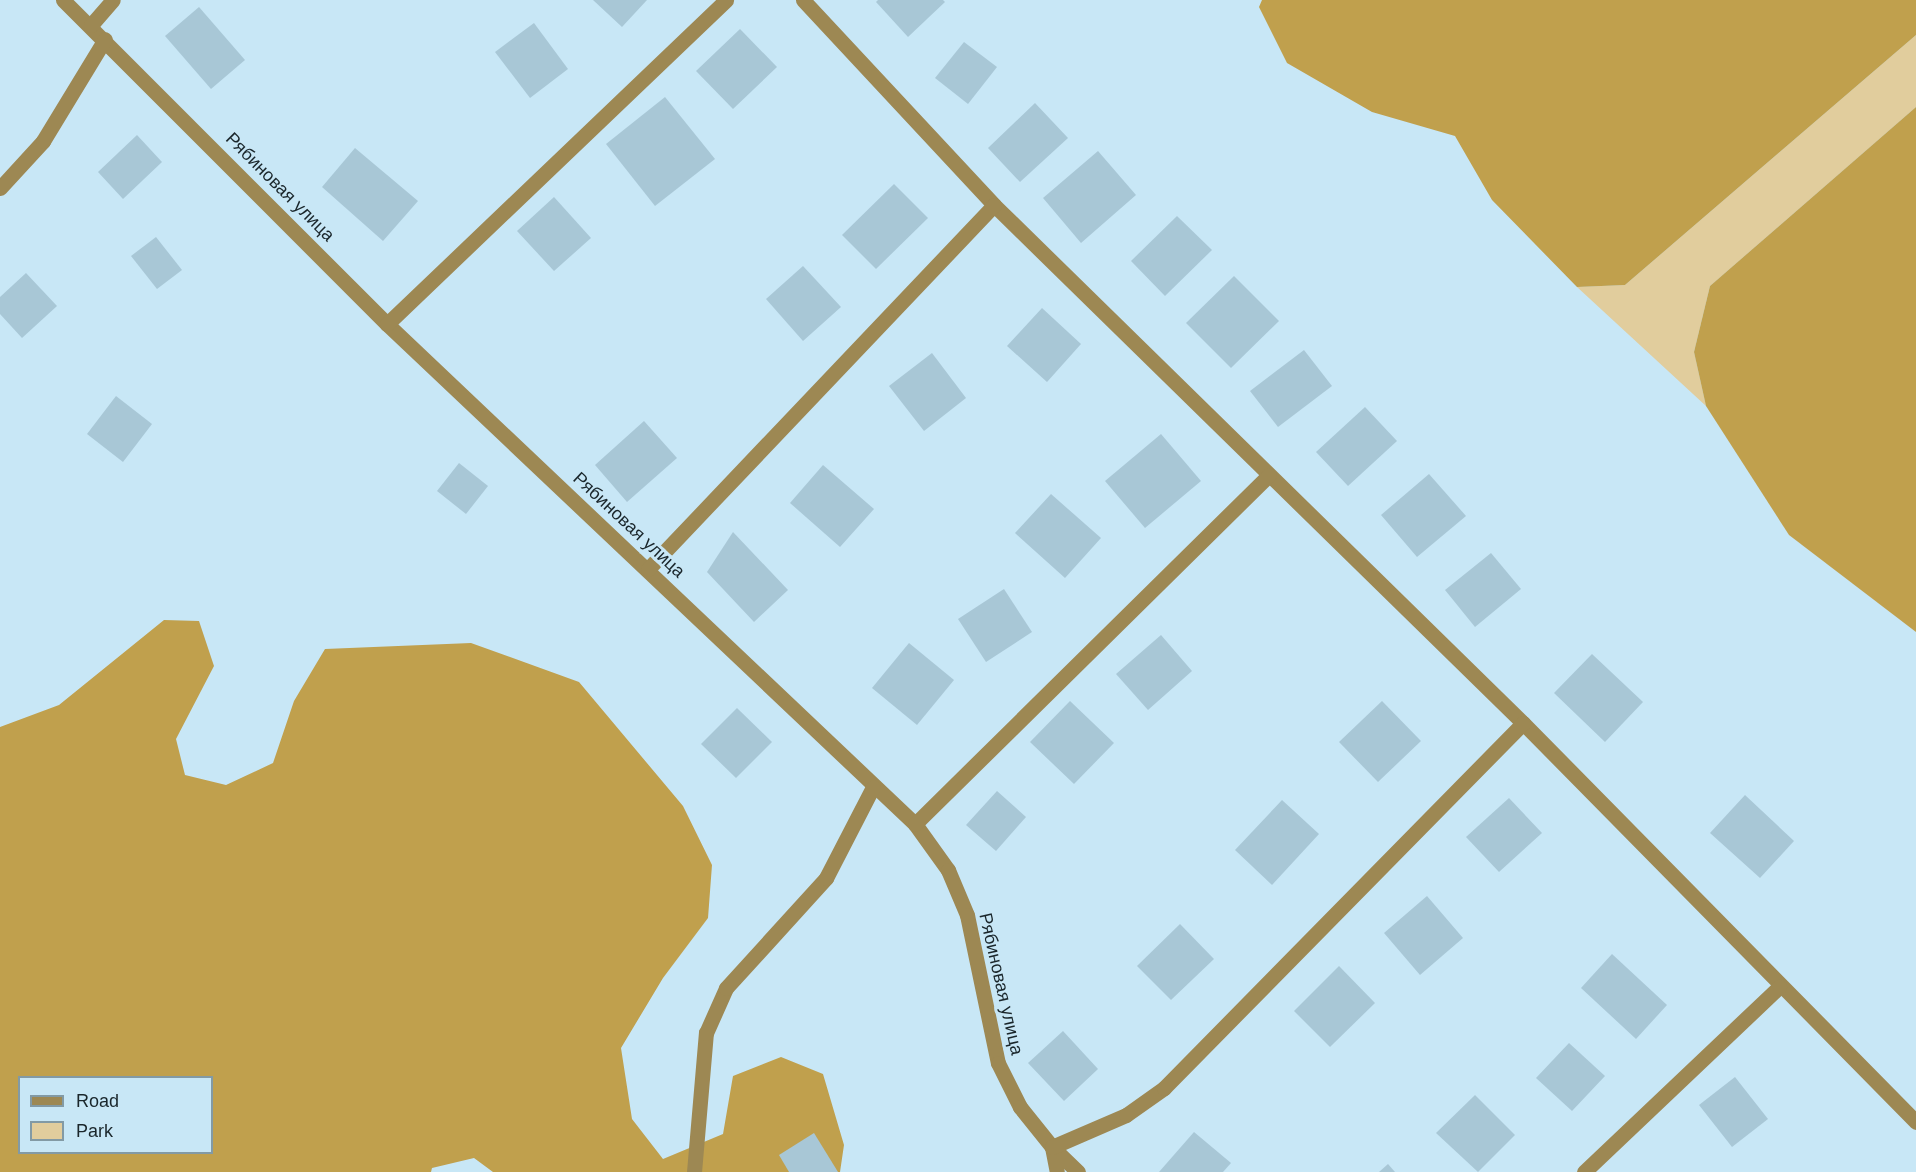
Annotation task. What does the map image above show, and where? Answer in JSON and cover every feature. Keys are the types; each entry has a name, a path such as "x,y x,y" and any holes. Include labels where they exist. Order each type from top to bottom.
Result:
{"street":[{"name":"Рябиновая улица","path":"63,0 91,25 387,324 648,569 873,787 915,824 948,870 967,915 998,1063 1020,1107 1052,1147 1078,1172"},
{"path":"91,25 113,0"},
{"path":"387,324 726,0"},
{"path":"803,0 994,205 1523,723 1779,987 1916,1122"},
{"path":"0,188 43,141 105,39"},
{"path":"648,569 994,205"},
{"path":"915,824 1269,475"},
{"path":"1056,1172 1052,1147 1126,1116 1164,1088 1523,723"},
{"path":"694,1172 706,1033 726,988 826,878 873,787"},
{"path":"1584,1172 1779,987"}],"green space":[{"path":"1916,35 1916,107 1710,286 1694,352 1706,406 1577,287 1625,285"}],"shaded area":[{"path":"1262,0 1916,0 1916,35 1625,285 1577,287 1492,200 1455,136 1372,112 1287,63 1259,7"},
{"path":"1916,107 1916,632 1789,535 1706,406 1694,352 1710,286"},
{"path":"164,620 199,621 214,666 176,739 185,775 226,785 273,763 294,701 325,649 471,643 579,682 683,806 712,865 708,918 663,978 621,1048 632,1119 663,1159 723,1134 733,1076 781,1057 823,1074 844,1145 840,1172 493,1172 474,1158 432,1168 431,1172 0,1172 0,727 59,705"}],"building":[{"path":"593,0 647,0 622,27"},
{"path":"878,0 943,0 945,2 908,37 876,2"},
{"path":"199,7 245,60 211,89 165,36"},
{"path":"534,23 568,69 530,98 495,52"},
{"path":"740,29 777,67 733,109 696,71"},
{"path":"964,42 997,67 968,104 935,78"},
{"path":"665,97 715,159 655,206 606,144"},
{"path":"1035,103 1068,138 1020,182 988,148"},
{"path":"137,135 162,162 123,199 98,172"},
{"path":"355,148 418,201 383,241 322,187"},
{"path":"1098,151 1136,195 1081,243 1043,198"},
{"path":"894,184 928,218 876,269 842,235"},
{"path":"554,197 591,238 554,271 517,231"},
{"path":"1177,216 1212,250 1165,296 1131,261"},
{"path":"156,237 182,270 157,289 131,256"},
{"path":"803,266 841,307 803,341 766,299"},
{"path":"26,273 57,306 22,338 0,314 0,297"},
{"path":"1234,276 1279,321 1231,368 1186,323"},
{"path":"1042,308 1081,344 1047,382 1007,346"},
{"path":"1304,350 1332,386 1278,427 1250,391"},
{"path":"932,353 966,398 924,431 889,386"},
{"path":"116,396 152,424 123,462 87,434"},
{"path":"1365,407 1397,441 1348,486 1316,452"},
{"path":"644,421 677,458 627,502 595,465"},
{"path":"1161,434 1201,481 1145,528 1105,481"},
{"path":"459,463 488,486 466,514 437,491"},
{"path":"823,465 874,509 840,547 790,503"},
{"path":"1429,474 1466,516 1417,557 1381,515"},
{"path":"1051,494 1101,538 1065,578 1015,533"},
{"path":"733,532 788,590 754,622 707,572"},
{"path":"1491,553 1521,589 1475,627 1445,590"},
{"path":"1004,589 1032,632 986,662 958,619"},
{"path":"1161,635 1192,671 1148,710 1116,674"},
{"path":"909,643 954,680 917,725 872,688"},
{"path":"1592,654 1643,702 1605,742 1554,693"},
{"path":"1070,701 1114,743 1074,784 1030,742"},
{"path":"1382,701 1421,741 1378,782 1339,742"},
{"path":"737,708 772,742 736,778 701,744"},
{"path":"997,791 1026,817 996,851 966,825"},
{"path":"1745,795 1794,841 1760,878 1710,833"},
{"path":"1509,798 1542,833 1499,872 1466,837"},
{"path":"1282,800 1319,834 1272,885 1235,850"},
{"path":"1427,896 1463,938 1420,975 1384,933"},
{"path":"1180,924 1214,959 1171,1000 1137,966"},
{"path":"1612,954 1667,1005 1636,1039 1581,988"},
{"path":"1339,966 1375,1003 1330,1047 1294,1011"},
{"path":"1063,1031 1098,1069 1064,1101 1028,1063"},
{"path":"1569,1043 1605,1076 1572,1111 1536,1078"},
{"path":"1735,1077 1768,1119 1732,1147 1699,1105"},
{"path":"1475,1095 1515,1135 1478,1172 1436,1133"},
{"path":"1194,1132 1231,1163 1223,1172 1159,1172"},
{"path":"814,1133 838,1172 789,1172 779,1155"},
{"path":"1388,1164 1395,1172 1379,1172"}]}
